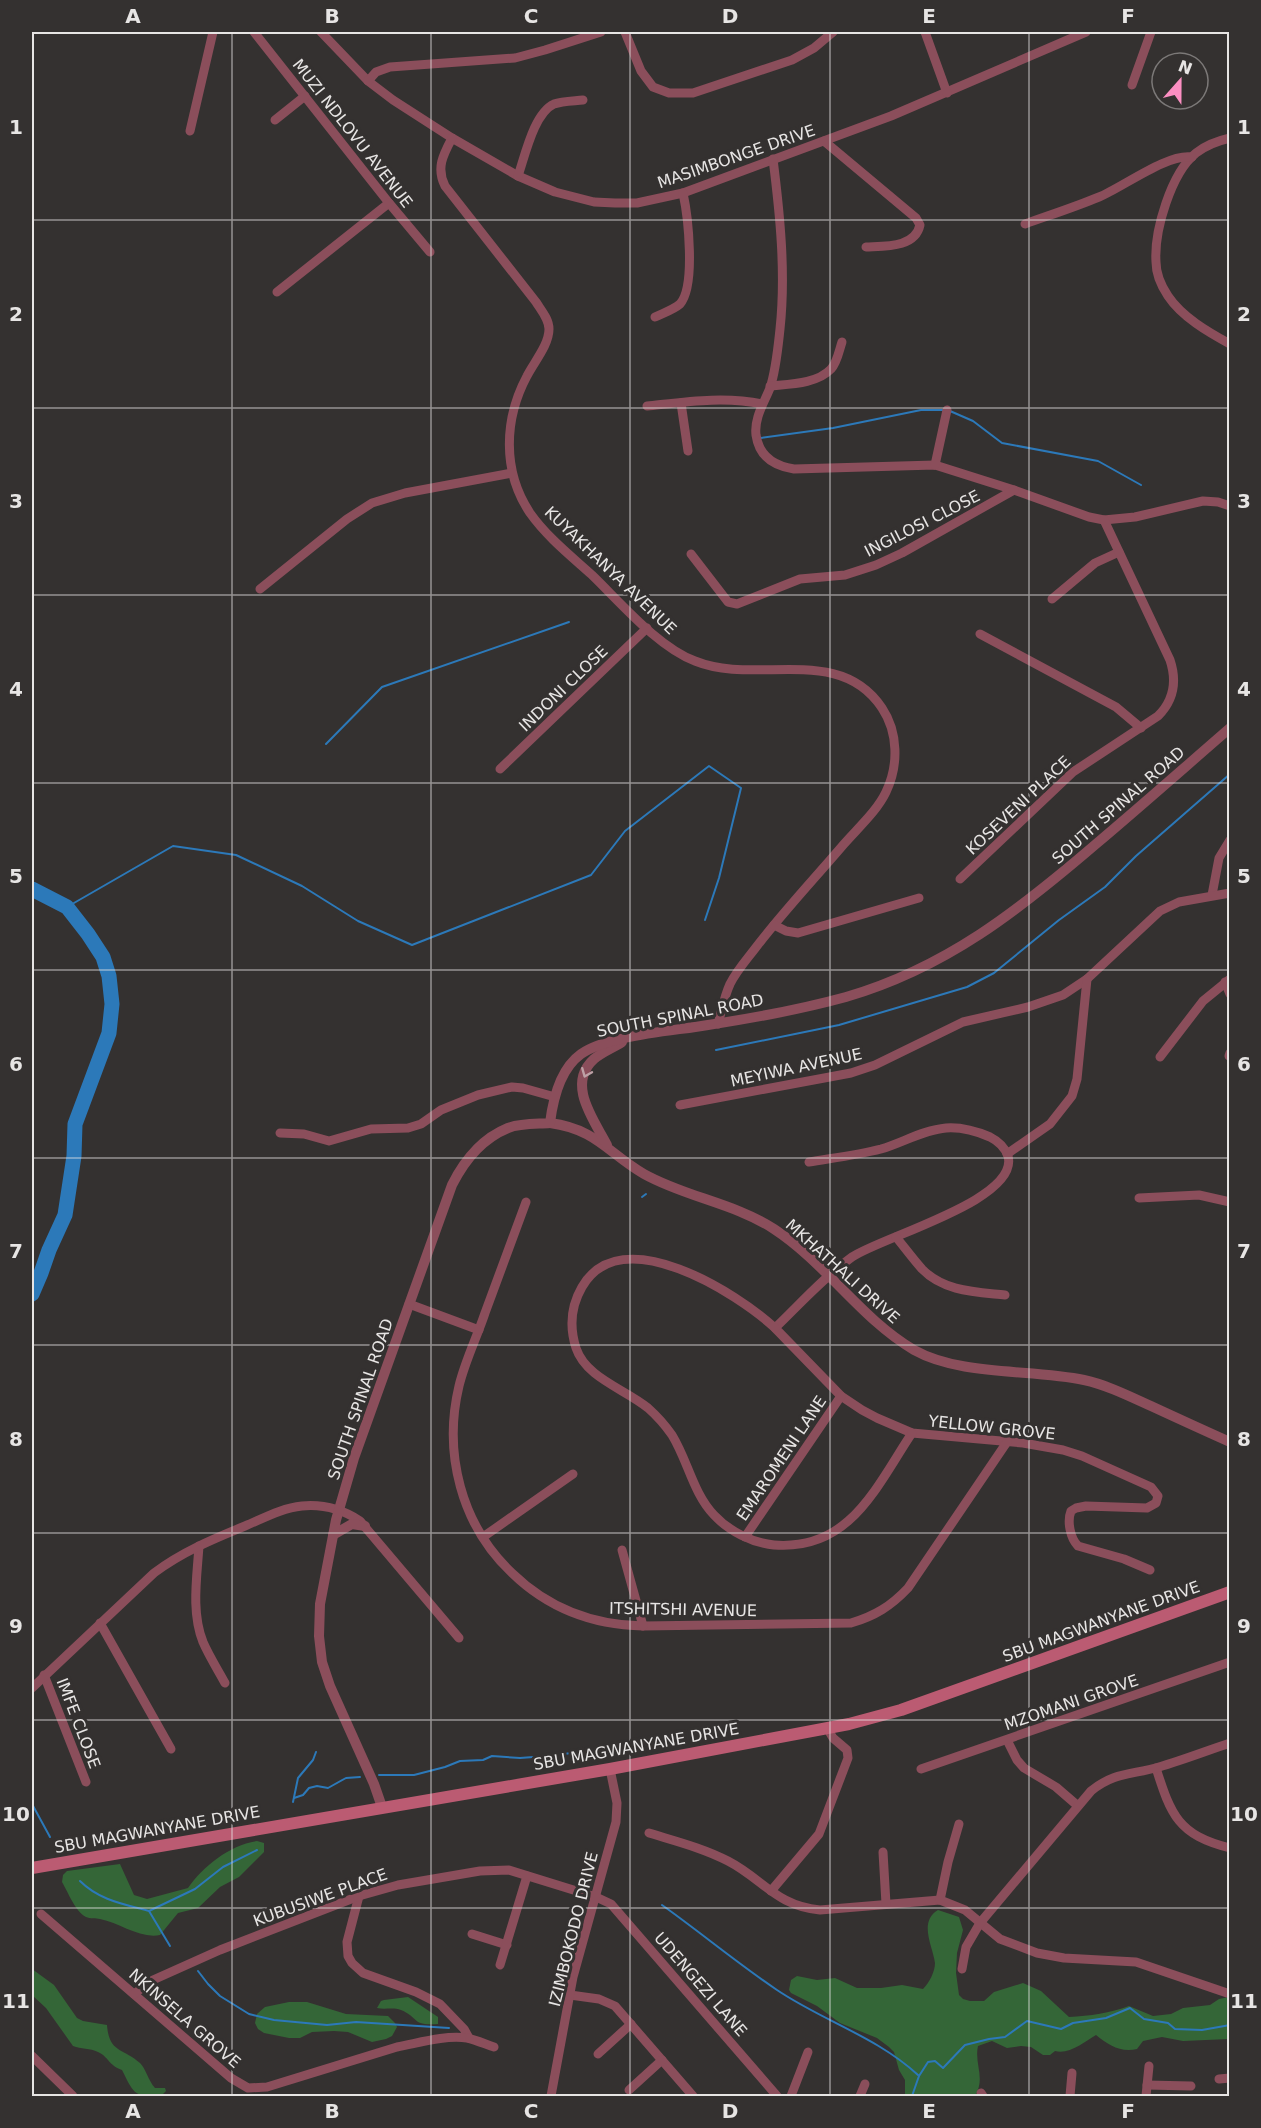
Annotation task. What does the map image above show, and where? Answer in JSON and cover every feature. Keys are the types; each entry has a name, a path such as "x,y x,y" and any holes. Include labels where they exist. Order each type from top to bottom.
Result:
{"main road":[{"name":"SBU MAGWANYANE DRIVE","path":"32,1868 827,1728 901,1710 1230,1592"}],"street":[{"path":"190,131 213,32"},
{"name":"MUZI NDLOVU AVENUE","path":"254,32 430,252"},
{"name":"MASIMBONGE DRIVE","path":"321,32 368,81 452,138 518,176 555,192 594,202 637,202 683,193 947,93 1086,32"},
{"path":"368,81 376,72 390,67 515,58 601,32"},
{"path":"625,32 641,71 653,87 669,93 693,93 792,60 814,48 833,32"},
{"path":"925,32 947,93"},
{"path":"1132,85 1151,32"},
{"path":"276,120 305,96"},
{"path":"518,176 538,119 555,104 583,100"},
{"name":"KUYAKHANYA AVENUE","path":"452,138 442,158 440,170 445,186 536,302 549,327 548,338 513,408 509,444 512,473 523,501 532,516 647,628 677,652 695,661 718,668 810,670 831,672 848,677 861,685 884,710 891,728 896,750 895,765 885,795 774,925 734,977 726,994 718,1024"},
{"path":"1230,138 1212,143 1192,157 1179,173 1167,201 1156,244 1159,278 1168,297 1210,333 1230,344"},
{"path":"824,141 916,218 920,225 918,232 909,241 894,245 866,247"},
{"path":"1025,224 1100,197 1171,160 1185,156 1192,157"},
{"path":"773,159 781,225 782,300 780,329 770,387 756,426 757,440 763,454 770,461 782,467 794,469 935,465 1014,490 1089,518 1104,520 1135,517 1203,501 1230,506"},
{"path":"655,317 673,309 681,302 686,290 689,221 683,193"},
{"path":"277,292 389,203"},
{"path":"770,387 810,380 830,370 835,363 842,342"},
{"path":"647,406 742,400 762,404"},
{"path":"681,403 688,451"},
{"path":"935,465 947,410"},
{"path":"260,589 346,519 372,503 405,493 512,473"},
{"name":"INGILOSI CLOSE","path":"691,554 728,602 737,604 800,579 844,575 876,565 1014,490"},
{"name":"KOSEVENI PLACE","path":"960,879 1073,772 1158,716 1173,692 1174,672 1104,520"},
{"path":"1052,599 1095,563 1119,552"},
{"name":"INDONI CLOSE","path":"500,769 647,628"},
{"path":"980,634 1116,707 1141,728"},
{"name":"SOUTH SPINAL ROAD","path":"382,1807 322,1662 319,1636 320,1604 339,1509 354,1458 452,1185 461,1167 473,1151 508,1128 550,1123 555,1097 567,1070 579,1056 595,1046 718,1024 856,994 917,970 954,951 997,925 1037,894 1230,728"},
{"path":"1212,895 1219,858 1230,840"},
{"name":"MEYIWA AVENUE","path":"680,1105 851,1073 875,1065 963,1022 1028,1007 1063,995 1088,979 1160,911 1179,902 1230,893"},
{"path":"774,925 786,931 798,933 919,898"},
{"path":"1007,1154 1050,1124 1072,1096 1077,1079 1088,979"},
{"path":"1160,1057 1203,1001 1227,980 1230,994"},
{"path":"610,1150 585,1103 582,1083 584,1073 595,1058 630,1038"},
{"path":"280,1132 304,1134 329,1141 371,1129 408,1128 421,1124 441,1110 470,1098 512,1087 555,1097"},
{"name":"MKHATHALI DRIVE","path":"550,1123 576,1128 593,1136 636,1169 658,1182 734,1209 773,1228 830,1275 879,1325 917,1351 941,1361 966,1366 1057,1376 1101,1384 1230,1442"},
{"path":"775,1328 830,1275 862,1251 972,1202 998,1185 1008,1169 1007,1154 993,1138 966,1130 949,1128 934,1130 877,1150 809,1162"},
{"path":"1139,1198 1199,1194 1230,1202"},
{"name":"ITSHITSHI AVENUE","path":"526,1202 460,1385 453,1430 457,1473 462,1498 471,1518 501,1563 532,1591 571,1613 594,1621 620,1626 851,1623 867,1619 895,1603 908,1588 1007,1442"},
{"path":"896,1237 923,1271 934,1280 963,1290 1005,1295"},
{"name":"YELLOW GROVE","path":"912,1433 862,1507 836,1532 819,1541 805,1544 763,1544 745,1537 714,1515 702,1499 672,1435 659,1419 647,1407 597,1374 584,1362 577,1350 573,1334 571,1316 576,1299 594,1272 621,1259 637,1258 658,1262 726,1290 746,1303 775,1328 841,1396 862,1410 912,1433 1063,1450 1144,1483 1155,1492 1158,1500 1153,1506 1146,1508 1086,1506 1071,1511 1069,1521 1073,1541 1078,1546 1125,1559 1150,1570"},
{"path":"408,1304 479,1330"},
{"name":"EMAROMENI LANE","path":"745,1537 841,1396"},
{"path":"483,1537 573,1474"},
{"path":"32,1688 154,1573 174,1558 283,1509 303,1506 339,1509 347,1512 365,1526 459,1638"},
{"path":"333,1535 352,1524 365,1526"},
{"path":"198,1546 196,1607 198,1623 203,1642 225,1683"},
{"path":"622,1550 643,1626"},
{"path":"100,1623 171,1749"},
{"name":"MZOMANI GROVE","path":"921,1769 1230,1662"},
{"name":"IMFE CLOSE","path":"44,1675 86,1782"},
{"path":"771,1891 819,1834 848,1758 847,1750 833,1738 827,1728"},
{"path":"1007,1740 1017,1760 1024,1768 1056,1787 1077,1806"},
{"path":"962,1969 966,1947 980,1923 1091,1791 1108,1778 1156,1768 1230,1743"},
{"name":"IZIMBOKODO DRIVE","path":"551,2097 573,1977 616,1822 617,1803 610,1768"},
{"path":"1156,1768 1168,1805 1176,1819 1200,1838 1230,1848"},
{"path":"940,1900 948,1862 960,1824"},
{"path":"649,1833 720,1857 737,1866 793,1905 811,1909 940,1900 965,1910 1000,1940 1037,1953 1064,1958 1136,1962 1227,1993"},
{"path":"883,1852 886,1904"},
{"name":"KUBUSIWE PLACE","path":"134,1994 153,1980 220,1950 359,1896 398,1885 480,1871 509,1870 596,1897"},
{"path":"500,1965 527,1876"},
{"path":"359,1896 347,1942 348,1956 352,1964 363,1973 416,1992 440,2004 464,2029 469,2038"},
{"name":"UDENGEZI LANE","path":"596,1897 615,1907 777,2097"},
{"name":"NKINSELA GROVE","path":"40,1914 251,2093 397,2047 442,2039 469,2038 494,2047"},
{"path":"472,1934 507,1945"},
{"path":"570,1995 605,2001 615,2006 693,2097"},
{"path":"598,2054 631,2024"},
{"path":"790,2097 808,2052"},
{"path":"32,2056 73,2097"},
{"path":"629,2090 662,2060"},
{"path":"1146,2097 1149,2066"},
{"path":"1070,2097 1072,2073"},
{"path":"1219,2079 1230,2078"},
{"path":"860,2097 865,2084"},
{"path":"1147,2085 1191,2086"}],"green space":[{"path":"257,1841 264,1843 264,1852 239,1877 220,1887 198,1908 178,1913 160,1935 145,1935 108,1921 86,1917 75,1906 62,1882 63,1875 67,1871 120,1864 134,1895 147,1899 188,1888 201,1872 218,1858 237,1847"},
{"path":"938,1910 959,1917 963,1930 957,1953 956,1973 959,1995 963,1999 984,2001 994,1992 1023,1983 1041,1991 1069,2017 1100,2014 1129,2006 1153,2016 1171,2014 1183,2008 1210,2005 1219,1999 1229,1997 1229,2039 1183,2041 1162,2037 1143,2041 1137,2049 1126,2050 1110,2045 1096,2035 1071,2050 1055,2051 1050,2055 1043,2055 1031,2047 1007,2048 992,2041 978,2046 980,2083 975,2096 905,2096 905,2080 899,2070 894,2052 889,2047 877,2038 840,2023 789,1990 791,1980 797,1976 817,1980 835,1978 857,1988 902,1985 923,1989 935,1966 928,1928 932,1915"},
{"path":"32,1969 54,1985 77,2018 107,2025 108,2034 114,2045 140,2063 155,2088 165,2088 166,2091 161,2096 140,2095 132,2089 122,2070 114,2066 102,2054 73,2046 46,2008 32,1995"},
{"path":"408,1997 438,2017 438,2024 419,2023 398,2009 377,2008 381,2001"},
{"path":"289,2002 307,2002 346,2014 388,2016 397,2027 392,2036 372,2042 348,2032 312,2032 300,2038 289,2038 264,2033 258,2029 255,2023 257,2014 265,2007"}],"waterway":[{"path":"761,438 833,428 921,410 945,410"},
{"path":"950,411 973,421 1002,443 1098,461 1141,485"},
{"path":"326,744 382,687 569,622"},
{"path":"67,907 173,846 236,855 302,886 358,921 412,945 591,875 625,831 709,766 741,788 719,878 705,920"},
{"path":"716,1050 839,1025 967,987 994,973 1059,920 1105,887 1136,856 1230,774"},
{"path":"32,889 67,907 88,934 103,957 109,976 112,1004 109,1033 75,1124 74,1156 65,1215 32,1294"},
{"path":"642,1197 646,1194"},
{"path":"379,1775 414,1775 460,1761 483,1760 492,1756 520,1758 575,1752 596,1753 664,1743"},
{"path":"293,1802 298,1778 313,1760 316,1752"},
{"path":"294,1798 303,1795 309,1788 317,1786 328,1788 346,1778 360,1777"},
{"path":"32,1804 50,1837"},
{"path":"80,1881 103,1897 149,1911 195,1889 223,1867 257,1850"},
{"path":"662,1905 777,1990 885,2050 918,2075"},
{"path":"149,1911 170,1946"},
{"path":"198,1971 220,1996 249,2014 274,2020 327,2025 356,2022 449,2028"},
{"path":"912,2096 919,2076 928,2062 935,2061 943,2068 965,2045 1005,2037 1027,2021 1061,2029 1073,2023 1106,2018 1130,2008 1144,2019 1168,2023 1175,2029 1202,2030 1230,2025"}]}
